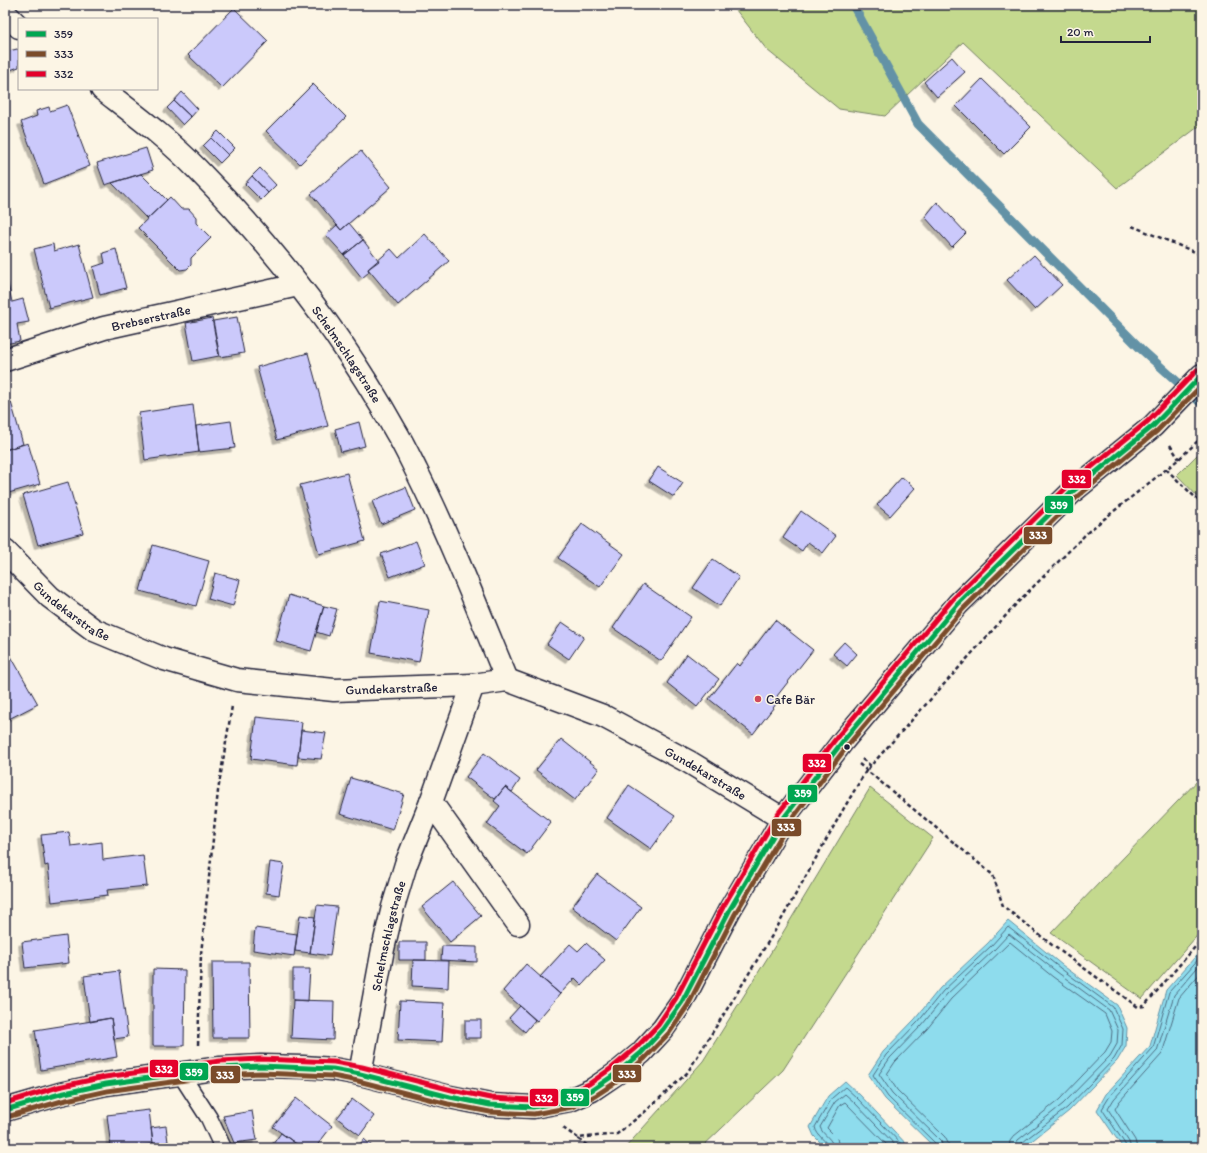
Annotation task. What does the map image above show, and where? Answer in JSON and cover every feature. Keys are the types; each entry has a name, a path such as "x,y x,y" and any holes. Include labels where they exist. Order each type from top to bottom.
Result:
{"street":[{"path":"5,13 18,26"},
{"name":"Schelmschlagstraße","path":"103,90 139,117 196,168 249,225 298,285 347,352 396,430 440,519 507,680"},
{"name":"Brebserstraße","path":"5,360 104,328 298,285"},
{"path":"5,1110 83,1089 189,1072 222,1068 261,1066 296,1066 333,1069 360,1074 490,1106 533,1107 570,1100 592,1090 617,1074 641,1053 663,1029 682,1002 729,910 783,819 838,748 958,604 1073,491 1152,426 1202,375"},
{"name":"Gundekarstraße","path":"5,551 50,597 94,630 164,659 237,680 334,690 473,685 507,680 603,716 689,762 783,819"},
{"name":"Schelmschlagstraße","path":"360,1074 383,949 393,906 406,864 431,802 473,685"},
{"path":"431,802 518,924"}],"lane":[{"path":"189,1072 223,1148"}],"path":[{"path":"1132,226 1202,255"},
{"path":"578,1138 617,1134 647,1110 686,1073 779,924 866,771 1018,602 1089,531 1179,459 1202,437"},
{"path":"1167,441 1179,459"},
{"path":"1166,469 1202,504"},
{"path":"189,1072 198,1030 201,954 218,791 237,680"},
{"path":"838,748 993,875 1003,906 1052,945 1138,1007 1144,1006 1202,939"},
{"path":"533,1107 591,1148"}],"green space":[{"path":"732,5 1202,5 1202,124 1117,188 963,42 885,116 839,109 767,50"},
{"path":"1202,450 1202,501 1177,475"},
{"path":"1202,776 1202,930 1142,999 1051,933"},
{"path":"870,788 933,838 783,1070 701,1148 625,1148 703,1061 773,949"}],"water":[{"path":"1008,921 1062,965 1117,1005 1127,1028 1126,1046 1117,1061 1069,1111 1023,1148 935,1148 885,1099 868,1075 883,1052 915,1019 940,988 988,943"},
{"path":"1202,949 1202,1148 1123,1148 1097,1110 1106,1094 1150,1046 1166,990"},
{"path":"845,1081 910,1148 826,1148 814,1136 810,1127 828,1096"}],"building":[{"path":"234,8 268,41 222,88 188,55"},
{"path":"18,50 18,67 7,71 5,64 5,52"},
{"path":"952,57 965,72 937,97 924,82"},
{"path":"982,79 1031,127 1004,154 956,106"},
{"path":"313,84 346,117 300,164 266,131"},
{"path":"182,92 198,109 191,117 174,101"},
{"path":"174,101 191,117 183,125 167,108"},
{"path":"67,105 90,166 44,184 21,122 37,116 36,111 49,107 50,111"},
{"path":"218,131 235,148 228,155 211,138"},
{"path":"211,138 228,155 220,163 203,146"},
{"path":"146,148 153,170 105,185 97,163"},
{"path":"361,151 391,187 341,230 311,194"},
{"path":"260,168 276,185 268,193 252,176"},
{"path":"141,174 167,200 147,219 112,183"},
{"path":"252,176 268,193 261,200 245,184"},
{"path":"170,197 181,209 189,209 196,217 196,223 211,238 191,258 191,265 187,269 180,270 138,228"},
{"path":"937,202 966,233 952,247 925,217"},
{"path":"349,223 363,240 344,255 326,235 337,225 341,230"},
{"path":"425,234 449,261 398,305 368,269 391,249 399,258"},
{"path":"363,240 379,261 368,269 369,272 362,278 344,255"},
{"path":"53,244 54,251 79,244 93,297 49,308 34,249"},
{"path":"116,249 126,288 100,295 93,267 105,263 103,253"},
{"path":"1034,255 1062,285 1035,310 1007,280"},
{"path":"5,270 12,302 23,299 29,322 17,324 20,341 5,344"},
{"path":"237,317 244,353 220,357 213,321"},
{"path":"212,318 219,356 193,361 186,323"},
{"path":"308,353 328,426 277,440 257,367"},
{"path":"11,402 23,444 5,450 5,404"},
{"path":"193,405 199,452 145,460 139,413"},
{"path":"231,421 235,448 199,452 196,426"},
{"path":"359,422 365,446 341,452 335,429"},
{"path":"28,443 40,484 5,494 5,477 8,476 5,465 5,450"},
{"path":"658,467 683,483 674,497 649,481"},
{"path":"347,473 365,541 319,554 300,485"},
{"path":"902,477 915,488 890,516 877,505"},
{"path":"68,482 83,533 38,545 23,495"},
{"path":"406,487 415,510 381,524 372,501"},
{"path":"801,511 836,536 823,553 808,542 802,551 783,538"},
{"path":"582,524 624,554 600,587 558,558"},
{"path":"416,541 425,564 390,577 381,554"},
{"path":"153,545 209,561 196,606 140,591"},
{"path":"713,559 739,577 720,606 693,588"},
{"path":"215,573 240,580 233,606 208,599"},
{"path":"643,584 691,617 661,661 613,628"},
{"path":"289,595 324,606 311,651 276,641"},
{"path":"380,601 429,610 419,662 371,653"},
{"path":"324,606 337,609 329,636 316,632"},
{"path":"775,620 813,650 777,696 780,699 753,734 709,699 737,663 740,666"},
{"path":"562,622 584,637 569,659 547,644"},
{"path":"844,642 857,654 847,666 833,654"},
{"path":"8,651 38,704 5,721 5,653"},
{"path":"687,654 719,679 697,707 667,683"},
{"path":"256,717 302,722 297,765 251,759"},
{"path":"301,730 326,733 321,759 298,757"},
{"path":"561,739 599,769 575,800 536,770"},
{"path":"484,753 520,780 512,792 505,787 495,799 466,777"},
{"path":"351,778 404,794 393,830 340,814"},
{"path":"629,785 675,816 651,849 607,818"},
{"path":"505,787 551,822 527,854 487,824 500,806 494,801"},
{"path":"69,832 71,846 102,842 103,860 143,855 147,886 107,890 108,895 52,902 48,865 45,866 41,835"},
{"path":"270,862 284,864 279,895 266,893"},
{"path":"597,874 641,907 616,941 572,907"},
{"path":"453,882 481,916 450,942 422,907"},
{"path":"317,905 337,907 330,956 310,953"},
{"path":"300,915 315,917 310,953 295,951"},
{"path":"255,928 297,934 294,956 253,950"},
{"path":"66,936 69,963 25,968 22,942"},
{"path":"399,942 426,942 426,960 399,960"},
{"path":"586,943 605,960 582,985 575,978 560,994 540,977 570,944 578,951"},
{"path":"442,946 477,947 477,962 441,960"},
{"path":"413,960 449,961 448,988 412,986"},
{"path":"212,962 249,962 250,1038 213,1038"},
{"path":"526,964 560,994 537,1021 503,991"},
{"path":"153,969 185,970 184,1046 153,1046"},
{"path":"293,969 310,969 308,1001 293,1000"},
{"path":"119,971 128,1037 114,1039 111,1018 90,1022 84,976"},
{"path":"293,1000 334,1001 333,1040 291,1038"},
{"path":"400,1001 444,1003 442,1042 398,1040"},
{"path":"520,1006 535,1020 525,1032 509,1018"},
{"path":"111,1018 117,1057 41,1070 35,1030"},
{"path":"465,1020 481,1020 481,1038 465,1038"},
{"path":"296,1098 332,1126 315,1148 302,1148 273,1127"},
{"path":"352,1099 374,1116 360,1135 337,1118"},
{"path":"149,1110 153,1144 111,1148 107,1115"},
{"path":"252,1111 257,1140 234,1143 223,1116"},
{"path":"166,1126 168,1142 153,1144 151,1128"},
{"path":"281,1133 302,1148 270,1148"},
{"path":"364,1139 374,1148 357,1148"}],"waterway":[{"path":"853,5 918,124 1141,349 1202,404"}],"transit line":[{"name":"332","path":"5,1103 58,1087 105,1077 220,1061 261,1059 334,1062 362,1067 452,1090 491,1098 533,1100 568,1093 589,1084 636,1048 658,1025 676,998 723,907 777,815 838,736 953,599 1068,486 1148,421 1197,370"},
{"name":"359","path":"5,1110 60,1094 106,1084 221,1068 261,1066 333,1069 490,1105 533,1107 570,1100 592,1090 617,1073 641,1053 663,1029 682,1002 729,911 783,819 843,741 958,604 1073,491 1153,426 1202,375"},
{"name":"333","path":"7,1117 62,1101 107,1091 222,1075 261,1073 332,1076 358,1081 448,1104 490,1112 534,1114 572,1107 595,1096 621,1079 645,1058 669,1033 688,1005 735,914 789,823 848,745 963,609 1078,496 1157,431 1202,385"}],"place":[{"name":"Cafe Bär","path":"758,699"}]}
